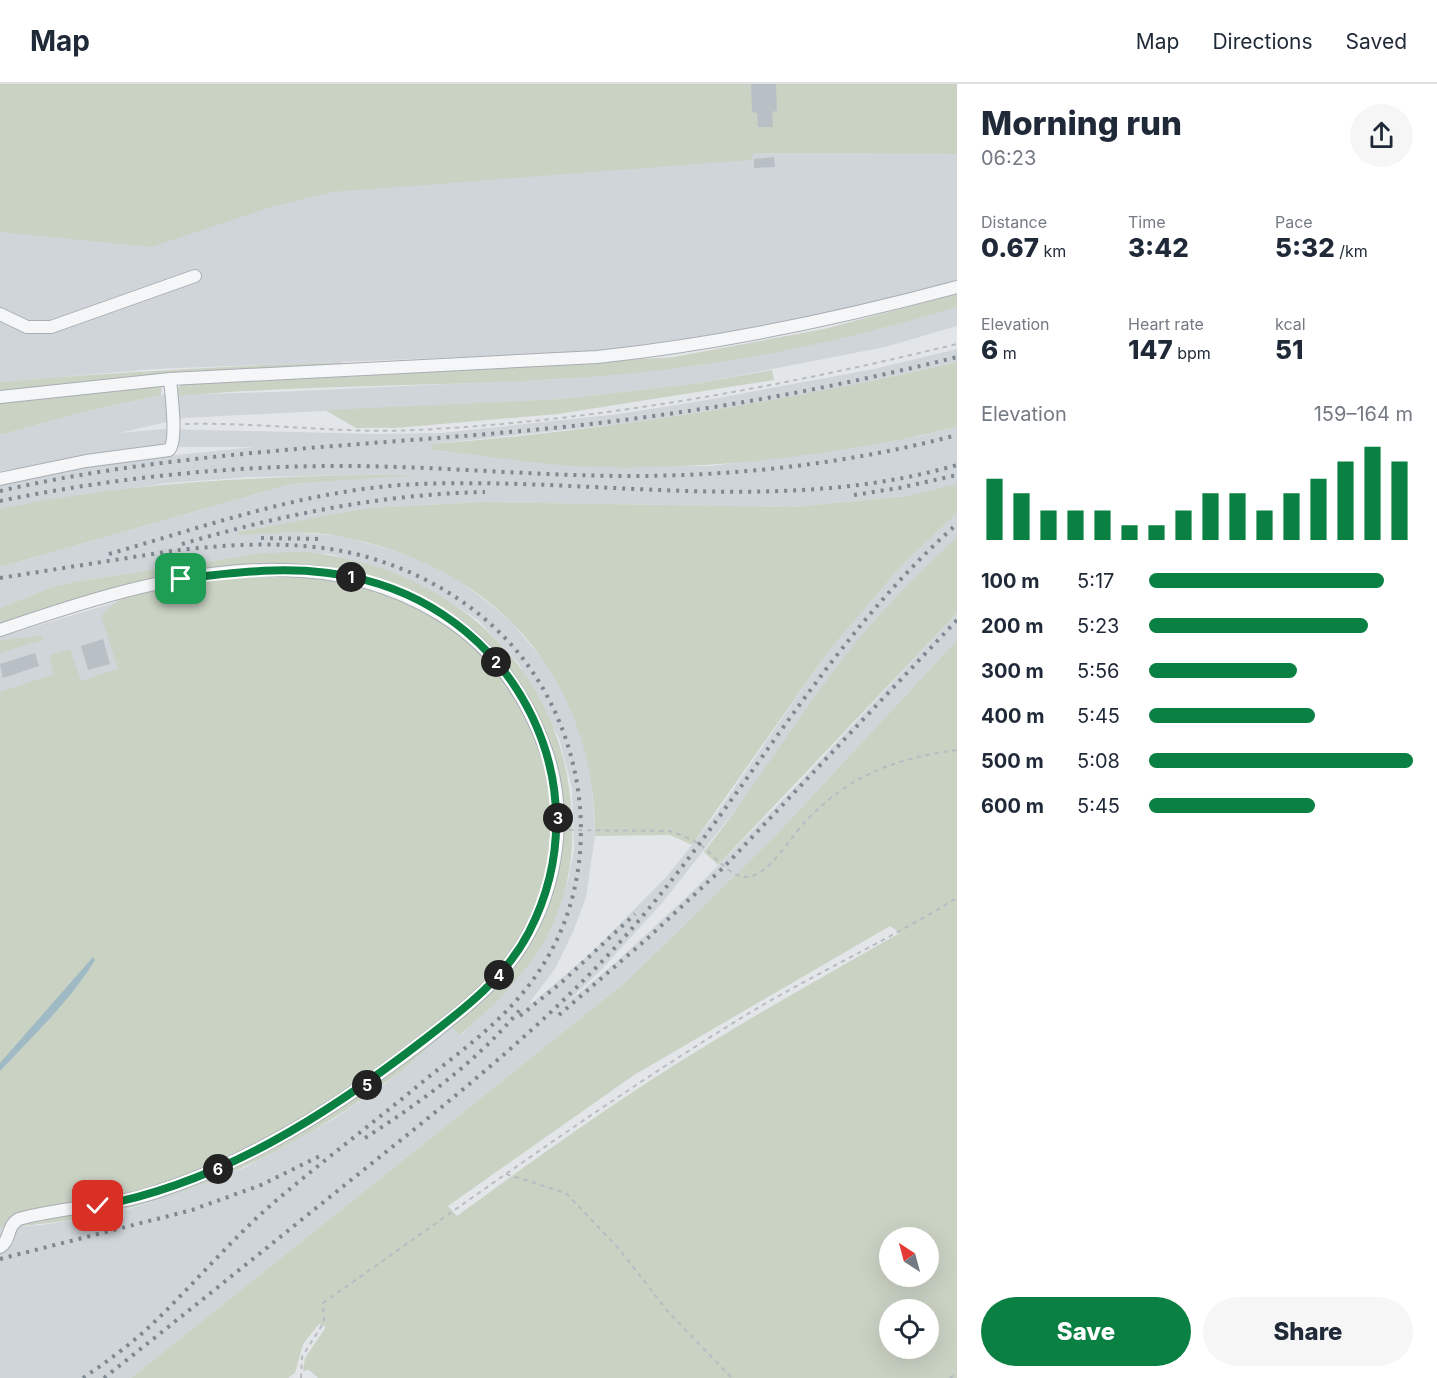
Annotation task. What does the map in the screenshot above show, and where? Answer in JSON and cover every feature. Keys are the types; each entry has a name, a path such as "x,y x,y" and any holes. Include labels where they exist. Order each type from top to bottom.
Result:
{"lane":[{"path":"0,314 27,327 51,327 195,276"},
{"path":"0,397 170,379 597,357 645,352 732,339 846,316 957,287"},
{"path":"0,478 86,461 169,450 172,447 170,379"},
{"path":"0,630 151,585 238,571 305,570 365,579 388,587 415,599 464,630 501,667 518,689 532,714 550,763 555,787 557,830 552,873 529,932 513,958 475,999 366,1085 283,1137 212,1171 123,1202 19,1219 9,1227 6,1243 0,1247"}],"path":[{"path":"172,424 204,423 357,432 480,426 706,397 848,371 957,344"},
{"path":"557,830 669,831 700,845 730,871 748,878 764,870 820,808 870,772 912,757 957,750"},
{"path":"301,1378 302,1357 324,1322 323,1303 603,1107 753,1011 957,898"},
{"path":"505,1174 566,1193 620,1249 670,1314 732,1378"},
{"path":"950,1378 957,1373"}],"shaded area":[{"path":"0,84 957,84 957,154 754,153 750,160 333,192 275,206 152,247 0,232"},
{"path":"753,153 957,154 957,282 843,311 686,341 592,352 156,369 0,382 0,171"},
{"path":"957,294 957,307 875,330 792,349 666,370 512,382 288,389 176,396 178,388 184,383 344,377 674,357 824,329"},
{"path":"957,307 957,326 885,347 701,383 561,399 184,418 119,433 164,429 377,434 441,433 619,414 707,400 874,369 957,349 957,362 793,398 621,424 432,444 432,450 594,467 711,466 833,450 920,436 957,427 957,484 936,491 908,496 791,507 483,502 369,508 239,535 284,532 341,536 425,562 461,582 491,605 512,623 550,668 570,703 582,737 591,771 595,836 586,897 573,932 555,969 530,1002 532,1003 591,953 668,875 717,813 827,653 901,566 957,513 957,537 887,607 835,669 751,790 663,902 601,970 561,1008 615,963 693,891 795,787 957,613 957,640 777,834 627,981 131,1378 0,1378 0,1227 42,1225 115,1213 148,1203 246,1167 334,1119 385,1084 452,1027 461,1035 509,988 549,932 568,880 574,851 572,789 559,738 519,664 478,620 452,603 401,576 331,554 262,553 79,581 52,587 0,608 0,567 291,484 420,474 252,477 167,483 0,509 0,484 118,461 254,447 181,447 0,471 0,435 83,412 161,395 562,379 701,365 883,328"},
{"path":"342,362 341,365 0,393 0,382 256,365"},
{"path":"957,362 957,427 823,453 686,466 595,467 554,465 432,450 432,444 565,431 762,402"},
{"path":"772,370 774,380 558,414 395,428 356,428 325,410 561,399 701,383"},
{"path":"162,384 161,395 83,412 0,435 0,403"},
{"path":"430,474 291,484 0,567 0,509 107,491 161,485 268,478"},
{"path":"957,484 957,513 901,566 827,653 692,845 670,835 595,836 590,779 577,727 556,680 527,639 490,603 447,574 398,552 343,537 317,533 239,535 238,532 369,508 483,502 792,507 908,496"},
{"path":"957,537 957,613 718,865 704,852 818,691 878,617"},
{"path":"305,552 355,561 402,576 444,598 482,627 515,661 541,701 560,745 572,813 572,848 567,882 549,932 521,975 460,1035 452,1027 391,1078 295,1141 249,1164 153,1201 103,1214 52,1223 0,1227 0,692 54,674 49,655 70,649 81,681 118,669 101,616 119,600 159,587 200,581 244,577 322,577 378,589 413,604 446,625 477,651 503,681 524,714 540,750 550,788 552,827 550,854 544,880 525,931 536,932 551,891 561,850 563,816 559,783 551,750 539,720 522,691 502,665 479,640 427,602 384,580 353,571 298,565 255,566 211,571 123,589 80,600 0,626 0,608 52,587 262,553"},
{"path":"166,587 137,675 0,700 0,637"},
{"path":"42,636 43,640 0,653 0,640"},
{"path":"957,640 957,1378 318,1378 309,1370 303,1371 305,1358 326,1327 319,1324 303,1344 295,1373 288,1378 131,1378 627,981 777,834","holes":["890,926 900,933 679,1062 576,1131 457,1216 448,1206 634,1075"]}],"water":[{"path":"93,957 95,960 74,990 51,1018 0,1071 0,1063"}],"building":[{"path":"751,84 776,84 777,111 772,112 773,127 758,127 757,113 752,112"},
{"path":"774,157 775,167 754,168 754,159"},
{"path":"103,639 110,664 88,670 81,646"},
{"path":"35,653 39,666 3,678 0,664"}],"railway":[{"path":"0,491 129,467 194,459 576,426 631,419 795,393 957,357"},
{"path":"0,501 81,486 162,476 286,467 403,467 593,476 713,474 836,460 957,435"},
{"path":"109,554 301,500 379,487 486,483 757,492 824,488 891,480 957,465"},
{"path":"854,495 957,475"},
{"path":"182,544 256,524 332,508 408,497 485,492"},
{"path":"104,1378 462,1090 528,1033 591,973 664,890 864,621 909,571 957,524"},
{"path":"261,538 324,539"},
{"path":"83,1378 147,1329 267,1209 505,1013 541,968 562,929 575,887 581,843 579,799 571,755 556,713 534,675 507,640 463,602 412,573 352,553 275,545 222,546 171,551"},
{"path":"0,578 178,550"},
{"path":"559,1015 649,937 725,866 957,620"},
{"path":"520,1016 562,982 635,914"},
{"path":"365,1138 408,1109 469,1062 523,1006"},
{"path":"0,1259 192,1210 261,1185 324,1154"}],"route":[{"path":"98,1206 123,1202 161,1191 212,1171 283,1137 366,1085 493,983 513,958 529,932 542,903 557,849 558,817 555,787 550,763 532,714 518,689 501,667 464,630 415,599 365,579 305,570 271,569 181,579"}]}
